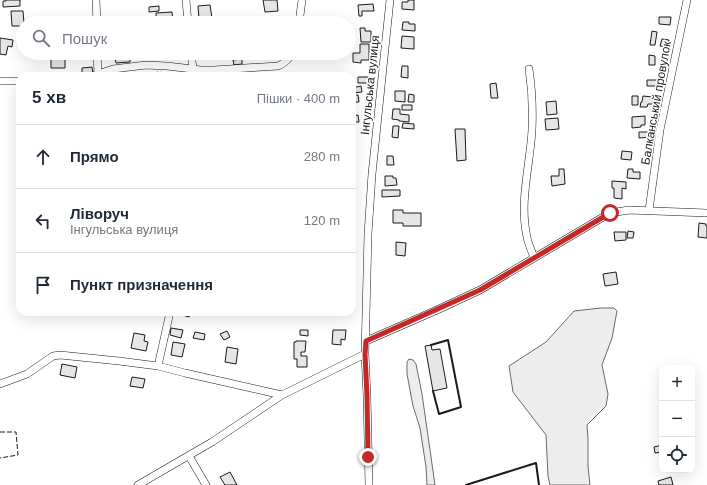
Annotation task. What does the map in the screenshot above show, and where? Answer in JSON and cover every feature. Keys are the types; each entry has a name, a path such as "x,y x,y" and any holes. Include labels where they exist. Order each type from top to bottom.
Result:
{"street":[{"path":"96,0 97,16"},
{"path":"186,0 187,16"},
{"path":"300,16 302,0"},
{"name":"Інгульська вулиця","path":"369,485 365,354 368,234 372,174 390,0"},
{"name":"Балканський провулок","path":"649,210 660,130 687,0"},
{"path":"95,72 96,60"},
{"path":"192,60 193,69"},
{"path":"223,72 278,66 288,60"},
{"path":"106,72 146,65 193,69 209,72"},
{"path":"529,69 533,98 532,131 524,203 524,220 527,239 534,258"},
{"path":"0,81 16,81"},
{"path":"366,341 480,290 610,213 629,210 707,213"},
{"path":"158,366 169,316"},
{"path":"138,485 212,442 282,395 365,354"},
{"path":"0,384 27,374 53,356 56,356 158,366 282,395"},
{"path":"189,456 206,485"}],"shaded area":[{"path":"614,308 617,311 612,338 602,365 608,394 606,406 587,425 590,485 550,485 548,476 546,435 513,392 509,366 546,342 574,311"},
{"path":"409,359 413,360 416,364 422,394 435,485 427,485 426,467 420,428 413,406 407,374 407,362"}],"building":[{"path":"20,0 20,6 3,7 3,1"},
{"path":"263,0 277,0 278,11 265,12"},
{"path":"408,0 414,0 414,10 402,9 402,2 408,2"},
{"path":"373,4 374,11 362,11 362,16 359,16 358,5"},
{"path":"210,5 212,16 199,16 198,6"},
{"path":"159,6 159,11 149,12 149,7"},
{"path":"11,11 23,11 23,16 16,16 16,26 12,26"},
{"path":"172,12 172,16 156,16 156,13"},
{"path":"659,17 671,17 670,25 659,24"},
{"path":"403,22 415,24 415,31 402,30"},
{"path":"360,28 365,28 365,31 371,31 371,42 361,42"},
{"path":"652,31 657,32 655,45 650,45"},
{"path":"402,36 414,37 414,49 401,48"},
{"path":"0,38 13,40 12,47 8,46 6,55 0,54"},
{"path":"662,39 669,40 667,47 660,46"},
{"path":"360,44 369,44 369,60 361,60 361,63 353,62 353,60 356,60 356,53 360,53"},
{"path":"649,55 655,56 655,65 649,65"},
{"path":"51,60 65,60 65,68 51,68"},
{"path":"115,60 130,60 130,62 116,63"},
{"path":"233,60 242,60 242,64 234,65"},
{"path":"402,66 408,66 408,78 401,77"},
{"path":"92,67 93,72 82,72 82,68"},
{"path":"358,77 368,77 368,83 358,83"},
{"path":"647,80 657,80 657,86 647,86"},
{"path":"496,83 498,98 491,98 490,84"},
{"path":"361,86 362,92 356,93 356,87"},
{"path":"395,91 405,91 405,102 395,101"},
{"path":"409,94 414,95 414,102 408,102"},
{"path":"356,95 358,95 359,102 356,102"},
{"path":"632,96 638,96 638,105 632,105"},
{"path":"643,96 653,97 653,104 648,104 647,107 640,107"},
{"path":"556,101 557,114 547,115 546,102"},
{"path":"402,105 412,105 412,110 402,110"},
{"path":"393,109 400,109 400,114 409,115 409,122 392,119"},
{"path":"356,115 358,115 359,122 356,122"},
{"path":"645,116 645,125 632,128 632,117"},
{"path":"558,118 559,129 546,130 545,119"},
{"path":"403,123 414,124 414,129 402,128"},
{"path":"393,126 399,126 398,138 392,137"},
{"path":"455,129 465,129 466,160 457,161"},
{"path":"639,132 652,132 652,137 639,138"},
{"path":"622,151 632,152 631,160 621,159"},
{"path":"387,156 393,156 394,165 387,165"},
{"path":"559,169 564,169 565,184 552,186 551,176 559,176"},
{"path":"628,169 633,169 633,172 640,172 640,179 627,178"},
{"path":"385,176 393,176 393,178 396,178 397,185 385,186"},
{"path":"612,181 626,182 626,189 622,188 622,199 614,198"},
{"path":"382,190 400,190 400,196 382,197"},
{"path":"393,210 403,210 403,213 421,213 421,226 403,226 403,223 393,223"},
{"path":"699,223 706,224 707,238 698,237"},
{"path":"628,231 634,232 633,238 627,238"},
{"path":"614,232 626,232 626,240 615,241"},
{"path":"396,242 406,243 405,256 396,255"},
{"path":"616,272 618,284 605,286 603,274"},
{"path":"171,328 183,330 181,338 170,335"},
{"path":"300,330 308,330 308,336 300,335"},
{"path":"333,330 346,330 345,340 341,339 341,345 332,344"},
{"path":"227,331 230,337 224,340 220,334"},
{"path":"195,332 205,334 204,340 193,338"},
{"path":"134,333 145,335 144,341 148,342 146,351 131,348"},
{"path":"306,341 305,352 301,352 301,356 307,356 307,367 297,367 297,359 294,359 294,342"},
{"path":"173,342 185,344 182,357 171,355"},
{"path":"431,345 432,350 440,349 447,388 433,391 425,346"},
{"path":"227,347 238,349 236,364 225,362"},
{"path":"62,364 77,367 75,378 60,375"},
{"path":"132,377 145,379 143,388 130,386"},
{"path":"659,446 659,452 655,453 654,447"},
{"path":"230,472 237,485 225,485 220,477"},
{"path":"671,477 673,485 659,485 658,481"}],"fence":[{"path":"0,432 16,432 18,455 0,458"}],"wall":[{"path":"431,345 448,340 461,407 439,414 433,391"},
{"path":"466,485 536,463 539,485"}],"route":[{"path":"368,457 365,354 366,341 480,290 610,213"}]}
